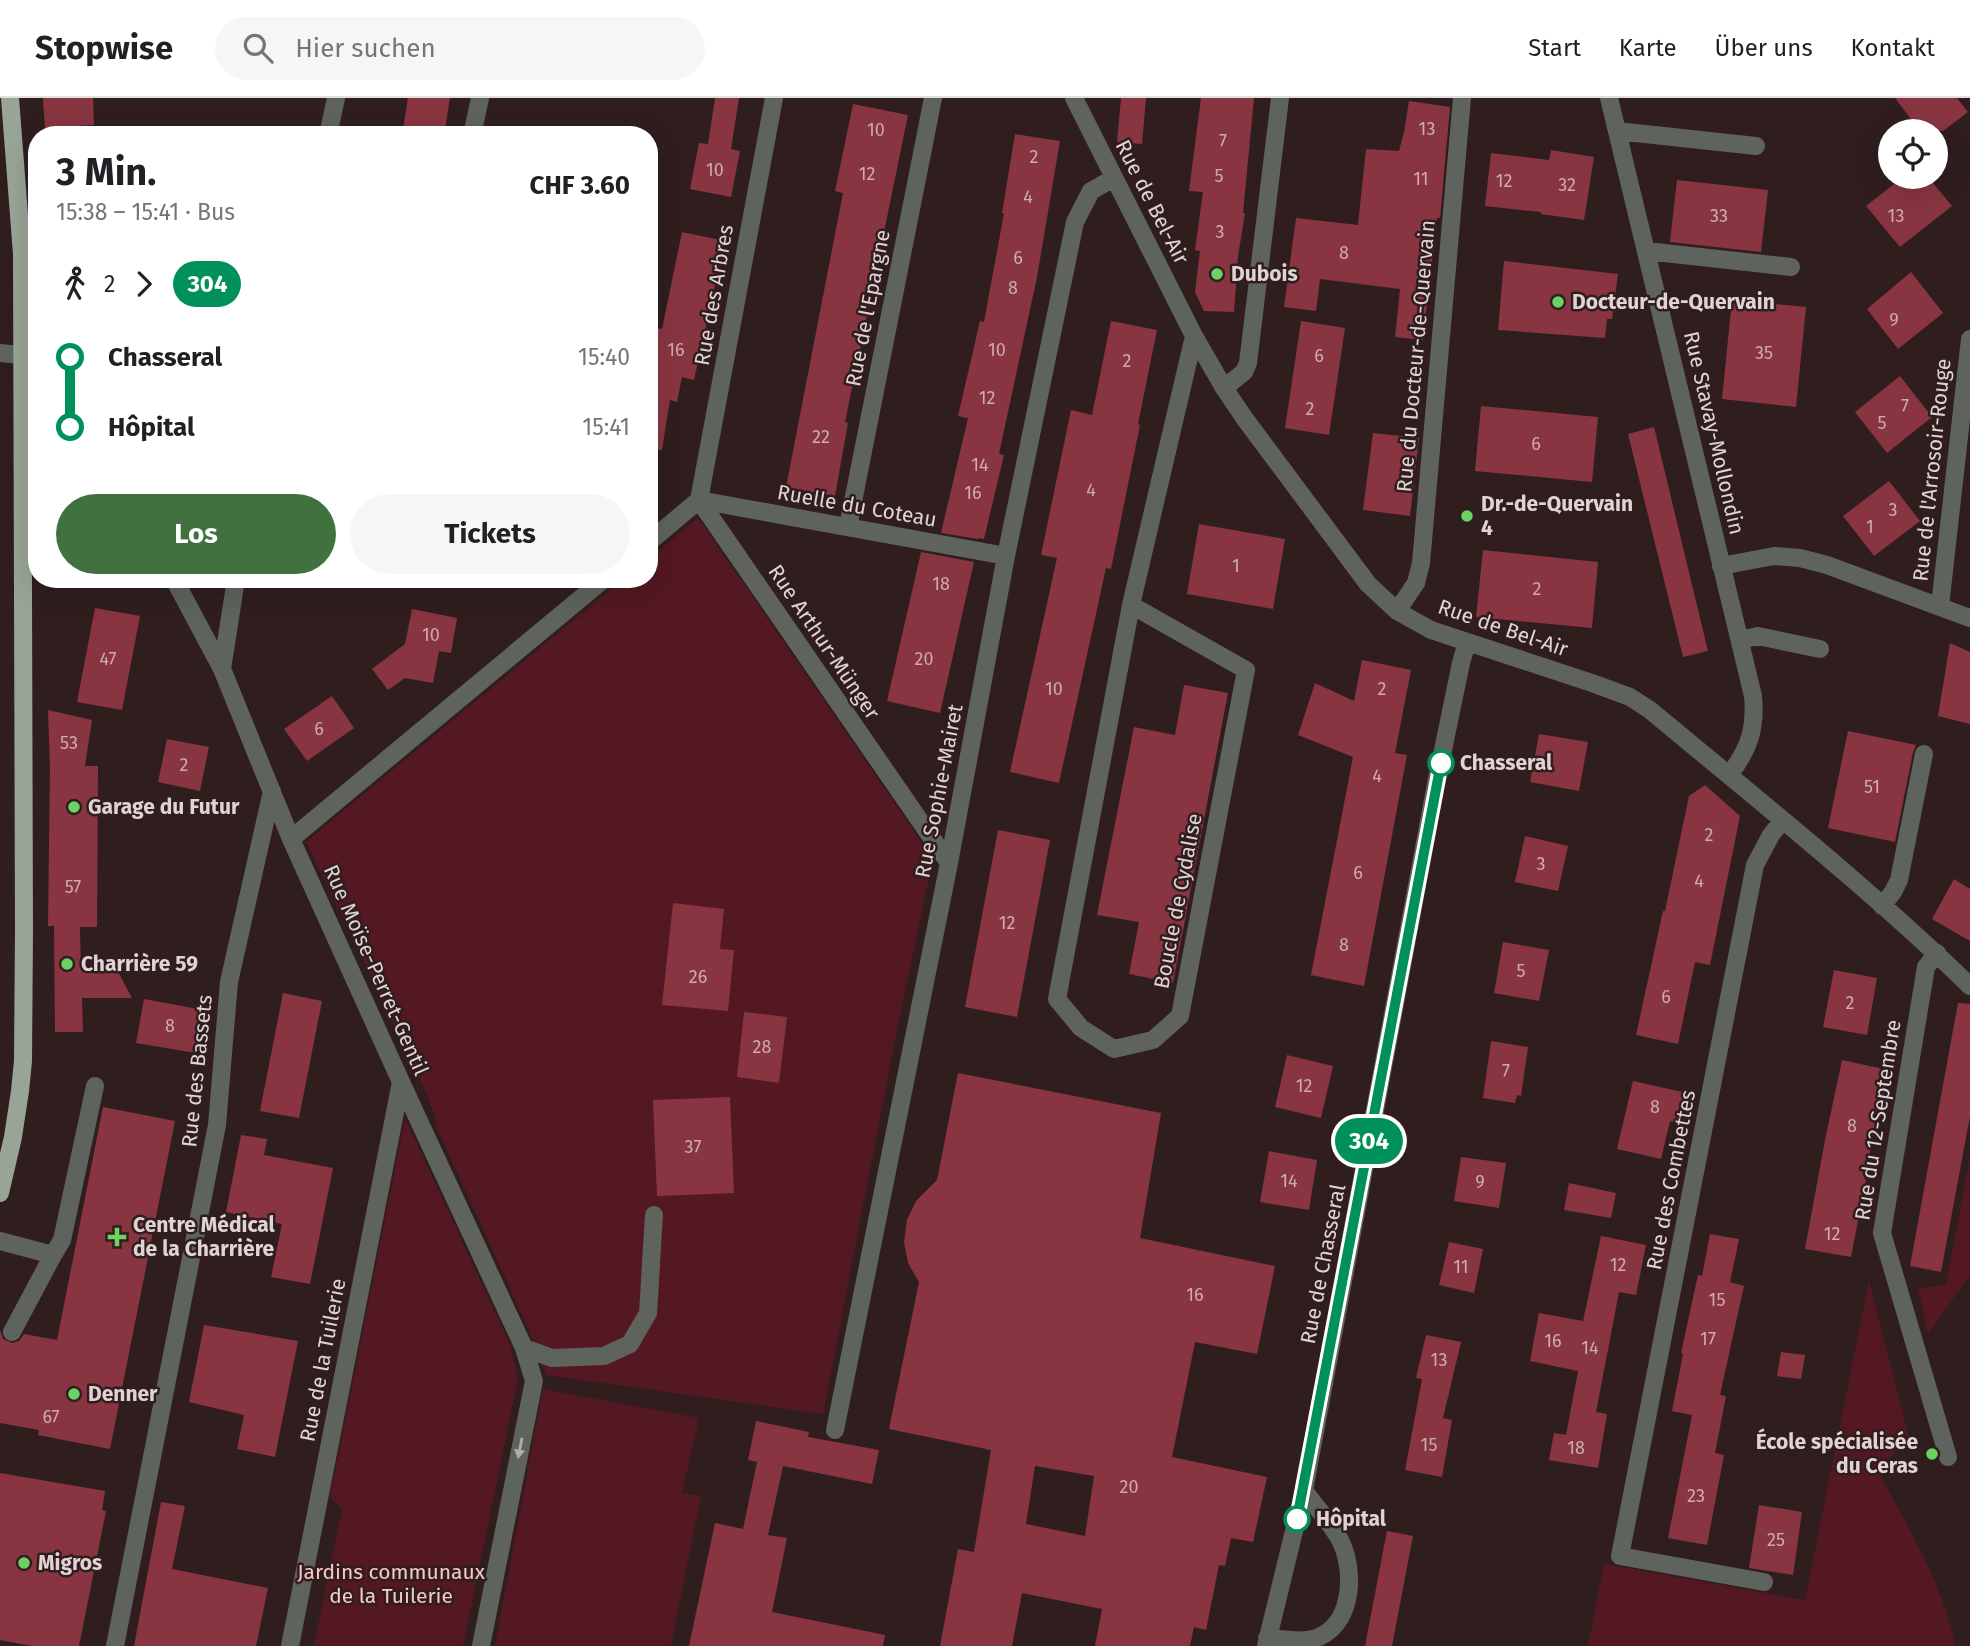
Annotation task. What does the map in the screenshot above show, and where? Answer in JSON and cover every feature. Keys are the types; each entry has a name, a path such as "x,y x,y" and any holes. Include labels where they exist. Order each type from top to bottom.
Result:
{"main road":[{"path":"10,98 28,316"},
{"path":"0,1194 13,1137 23,1061 21,355 28,330"}],"street":[{"path":"330,126 336,98"},
{"path":"474,126 480,98"},
{"name":"Rue des Arbres","path":"699,500 774,98"},
{"name":"Rue de l'Epargne","path":"848,527 933,98"},
{"path":"1224,388 1244,372 1248,363 1280,98"},
{"name":"Rue du Docteur-de-Quervain","path":"1397,611 1416,583 1421,563 1462,98"},
{"name":"Rue Stavay-Mollondin","path":"1609,98 1753,696 1755,716 1750,740 1729,775"},
{"name":"Rue de Bel-Air","path":"1077,100 1194,336 1224,388 1368,584 1397,611 1431,630 1630,697 1650,710 1783,820 1937,953 1970,986"},
{"path":"1617,131 1756,146"},
{"name":"Rue Sophie-Mairet","path":"835,1430 1006,556 1075,222 1091,191 1114,178"},
{"path":"1646,251 1791,267"},
{"name":"Boucle de Cydalise","path":"1131,605 1246,670 1180,1016 1153,1040 1114,1049 1081,1028 1057,999 1131,605 1194,336"},
{"name":"Rue de l'Arrosoir-Rouge","path":"1940,606 1970,339"},
{"path":"0,354 21,355"},
{"path":"658,534 699,500"},
{"name":"Ruelle du Coteau","path":"699,500 1006,556"},
{"name":"Rue Arthur-Münger","path":"699,500 948,863"},
{"path":"1721,566 1774,556 1800,558 1827,565 1970,618"},
{"name":"Rue Moïse-Perret-Gentil","path":"179,588 222,669 292,839 524,1348 534,1381 481,1646"},
{"path":"222,669 235,588"},
{"path":"292,839 593,588"},
{"path":"1740,639 1758,636 1820,649"},
{"name":"Rue de Chasseral","path":"1267,1642 1304,1490 1436,784 1467,642"},
{"path":"1882,906 1894,892 1899,880 1924,754"},
{"name":"Rue des Bassets","path":"115,1646 218,1125 229,982 272,791"},
{"name":"Rue des Combettes","path":"1764,1582 1620,1556 1755,865 1770,835 1783,820"},
{"name":"Rue du 12-Septembre","path":"1937,953 1926,967 1882,1233 1948,1457"},
{"name":"Rue de la Tuilerie","path":"290,1646 401,1082"},
{"path":"12,1332 62,1240 95,1086"},
{"path":"524,1348 552,1358 604,1356 630,1344 648,1313 653,1215"},
{"path":"0,1241 53,1255"},
{"path":"1267,1642 1321,1637 1338,1623 1349,1588 1349,1565 1340,1539 1304,1490"}],"green space":[{"path":"698,518 933,859 823,1414 546,1375 529,1330 437,1128 435,1115 415,1067 306,842 612,588 658,588 658,551"},
{"name":"Jardins communaux de la Tuilerie","path":"405,1118 510,1345 518,1379 463,1646 314,1646 342,1509 330,1497"},
{"path":"1970,1158 1970,1275 1928,1334 1918,1288 1946,1285"},
{"path":"1869,1281 1909,1437 1878,1471 1933,1578 1955,1646 1588,1646 1604,1564 1805,1600"},
{"path":"543,1389 699,1418 682,1493 701,1496 671,1646 495,1646"}],"building":[{"path":"43,98 93,98 94,125 45,126"},
{"path":"408,98 450,98 445,126 403,126"},
{"path":"715,98 739,98 731,149 740,151 731,197 690,189 699,143 708,144"},
{"path":"1121,98 1146,98 1142,144 1117,142"},
{"path":"1201,98 1254,98 1234,312 1204,311 1195,292 1200,251 1195,250 1203,192 1189,191"},
{"path":"1895,98 1957,98 1968,112 1948,127 1948,119 1911,119"},
{"path":"1409,101 1450,107 1440,218 1437,218 1423,340 1395,337 1400,289 1320,279 1316,311 1284,307 1296,218 1358,225 1366,149 1399,151"},
{"path":"853,104 908,115 845,422 848,423 835,496 786,487 843,193 835,191"},
{"path":"1015,134 1060,141 1037,277 999,454 1004,455 984,539 979,539 941,533 968,418 958,416 980,321 984,322"},
{"path":"1551,150 1594,157 1584,220 1485,206 1491,153 1549,160"},
{"path":"1677,180 1768,190 1761,252 1670,242"},
{"path":"1888,189 1938,189 1952,206 1900,247 1866,206"},
{"path":"682,232 725,241 694,380 682,377 677,402 670,400 662,450 658,450 658,328 662,329"},
{"name":"Docteur-de-Quervain","path":"1504,261 1618,274 1612,319 1607,319 1605,338 1498,330"},
{"path":"1911,272 1943,313 1898,349 1867,309"},
{"path":"1732,300 1806,307 1796,407 1722,399"},
{"path":"1111,321 1157,330 1111,569 1106,568 1059,783 1010,772 1057,558 1041,555 1071,410 1092,415"},
{"path":"1301,321 1345,328 1329,435 1285,428"},
{"path":"1900,376 1932,417 1887,453 1855,412"},
{"path":"1481,406 1598,417 1592,482 1475,471"},
{"path":"1654,427 1708,651 1683,657 1628,434"},
{"path":"1373,433 1419,438 1410,516 1363,510"},
{"path":"1889,481 1920,521 1874,556 1843,516"},
{"path":"1199,524 1285,539 1273,609 1187,594"},
{"path":"1483,550 1598,562 1592,628 1476,617"},
{"path":"921,552 974,562 940,713 887,701"},
{"path":"95,608 140,616 122,710 77,702"},
{"path":"412,609 457,618 451,653 439,651 433,683 405,678 388,690 372,669 405,644"},
{"path":"1950,643 1970,652 1970,724 1938,716"},
{"path":"1362,660 1411,670 1395,753 1407,755 1364,986 1311,975 1353,757 1298,735 1315,683 1354,701"},
{"path":"1184,685 1228,693 1173,983 1129,974 1139,922 1097,915 1134,727 1175,735"},
{"path":"332,696 354,728 307,761 284,729"},
{"path":"48,710 92,720 85,766 98,766 97,927 80,927 81,971 117,970 132,998 82,998 83,1032 55,1032 54,926 48,926"},
{"path":"1848,731 1916,745 1895,842 1828,828"},
{"path":"1539,734 1588,742 1579,791 1530,782"},
{"path":"167,739 209,747 200,791 158,782"},
{"path":"1705,785 1740,816 1710,965 1695,962 1678,1044 1636,1035 1689,796"},
{"path":"998,830 1050,840 1017,1017 965,1007"},
{"path":"1525,836 1568,846 1558,891 1515,882"},
{"path":"1954,879 1970,889 1970,941 1932,919"},
{"path":"673,903 724,909 720,949 734,950 728,1011 662,1005"},
{"path":"1503,942 1549,950 1539,1001 1494,993"},
{"path":"1834,970 1877,978 1867,1035 1823,1027"},
{"path":"283,993 322,1001 299,1118 260,1111"},
{"path":"144,999 203,1010 196,1053 136,1043"},
{"path":"1958,1003 1970,1004 1970,1116 1941,1272 1910,1266"},
{"path":"744,1012 787,1017 779,1083 737,1077"},
{"path":"1491,1041 1528,1047 1521,1096 1517,1095 1515,1103 1483,1098"},
{"path":"1287,1055 1333,1066 1321,1118 1275,1107"},
{"path":"1842,1060 1888,1070 1864,1179 1851,1257 1805,1249"},
{"path":"958,1073 1161,1113 1140,1238 1275,1266 1257,1354 1195,1342 1172,1457 1267,1477 1253,1542 1231,1538 1225,1566 1219,1565 1206,1630 1194,1627 1190,1646 1095,1646 1102,1609 1022,1593 1012,1646 940,1646 958,1549 974,1552 991,1450 889,1429 919,1282 908,1263 904,1242 907,1220 916,1201 937,1180","holes":["1035,1466 1094,1476 1085,1536 1026,1524"]},
{"path":"1633,1081 1687,1093 1680,1123 1670,1121 1661,1159 1617,1149"},
{"path":"730,1097 734,1193 657,1196 653,1100"},
{"path":"103,1107 175,1121 110,1449 38,1435 39,1430 0,1423 0,1330 3,1339 12,1343 19,1341 24,1334 57,1340"},
{"path":"241,1135 267,1139 264,1155 333,1168 310,1284 271,1277 282,1224 226,1212"},
{"path":"1269,1151 1317,1160 1309,1210 1260,1202"},
{"path":"1461,1157 1506,1163 1499,1208 1454,1201"},
{"path":"1569,1183 1616,1193 1611,1218 1564,1210"},
{"path":"1710,1234 1739,1239 1730,1282 1744,1286 1720,1395 1726,1396 1715,1453 1724,1455 1707,1545 1668,1538 1692,1415 1672,1411 1683,1354 1681,1353 1698,1275 1702,1276"},
{"path":"1601,1236 1646,1245 1636,1295 1619,1292 1596,1412 1607,1414 1598,1468 1549,1460 1554,1433 1566,1435 1578,1371 1530,1361 1539,1313 1583,1321"},
{"path":"1449,1242 1483,1249 1474,1293 1439,1285"},
{"path":"204,1325 298,1341 275,1457 237,1449 244,1415 189,1402"},
{"path":"1426,1335 1461,1342 1443,1418 1452,1420 1442,1477 1405,1470 1422,1379 1416,1378"},
{"path":"1781,1352 1805,1355 1801,1379 1777,1376"},
{"path":"756,1421 809,1432 808,1437 879,1450 872,1484 783,1466 768,1535 787,1538 772,1612 885,1635 883,1646 689,1646 715,1523 743,1529 757,1462 748,1460"},
{"path":"0,1473 105,1491 102,1510 106,1511 79,1646 32,1646 0,1640"},
{"path":"161,1502 185,1506 172,1569 268,1588 256,1646 134,1646"},
{"path":"1759,1505 1802,1512 1793,1575 1749,1568"},
{"path":"1387,1531 1413,1536 1392,1646 1365,1646"}],"bus line":[{"name":"304","path":"1297,1519 1441,763"}],"place":[{"name":"Dubois","path":"1217,274"},
{"name":"Docteur-de-Quervain","path":"1558,302"},
{"name":"Dr.-de-Quervain 4","path":"1467,516"},
{"name":"Chasseral","path":"1441,763"},
{"name":"Garage du Futur","path":"74,807"},
{"name":"Charrière 59","path":"67,964"},
{"name":"Centre Médical de la Charrière","path":"117,1237"},
{"name":"Denner","path":"74,1394"},
{"name":"École spécialisée du Ceras","path":"1932,1454"},
{"name":"Hôpital","path":"1297,1519"},
{"name":"Migros","path":"24,1563"}]}
